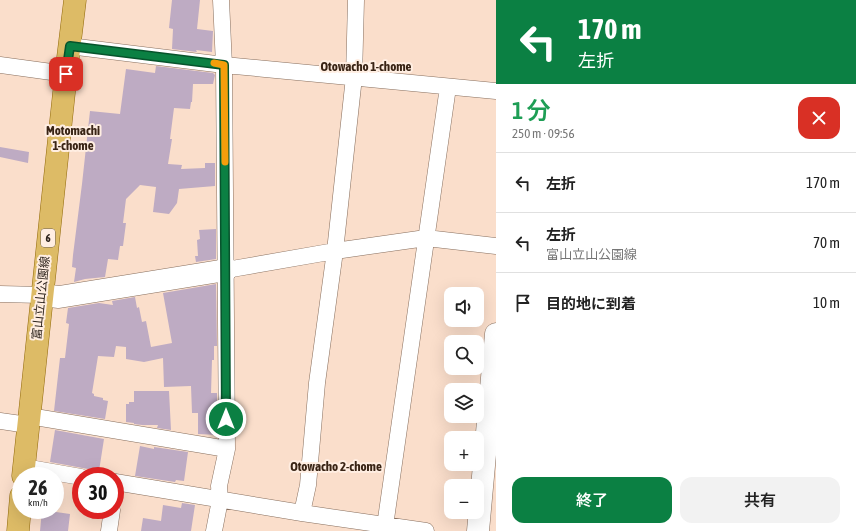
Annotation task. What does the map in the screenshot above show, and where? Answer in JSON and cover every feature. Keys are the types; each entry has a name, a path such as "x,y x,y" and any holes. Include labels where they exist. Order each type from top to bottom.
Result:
{"main road":[{"name":"富山立山公園線","path":"24,467 41,295 75,0"},
{"path":"18,531 19,519"}],"street":[{"path":"214,531 220,500 219,486 226,449 224,65 221,0"},
{"path":"302,513 308,485 317,383 335,251 354,77 356,0"},
{"path":"70,46 224,65 496,91"},
{"path":"0,65 66,74"},
{"path":"385,526 448,87"},
{"path":"0,294 59,297 335,251 426,238 496,246"},
{"path":"478,531 493,403 496,334"},
{"path":"0,422 29,420 226,449"},
{"path":"124,485 426,531"},
{"path":"109,531 111,519"}],"building":[{"path":"172,0 200,0 197,29 213,31 212,52 172,49 173,29 169,28"},
{"path":"156,66 213,73 215,75 213,84 193,84 190,109 174,108 170,139 172,139 168,164 182,165 181,169 205,168 205,163 215,163 215,186 179,189 177,203 169,214 153,212 156,187 140,185 126,199 123,223 126,223 123,246 120,246 118,260 108,259 105,277 85,279 74,282 76,268 72,267 73,255 90,111 120,114 126,69 155,73"},
{"path":"0,147 29,152 28,163 0,157"},
{"path":"216,229 216,259 196,262 195,256 198,256 197,240 200,239 199,230"},
{"path":"216,284 217,346 214,346 214,360 212,360 211,393 217,393 217,435 198,434 198,413 192,413 191,386 164,387 163,358 144,362 126,359 126,347 116,346 114,357 98,356 92,393 94,396 108,401 105,419 54,411 60,358 65,358 69,324 66,323 68,308 99,303 113,305 112,301 135,297 142,322 146,321 151,347 172,343 163,293"},
{"path":"134,391 169,391 171,430 157,428 158,425 142,425 126,422 126,404 129,404 129,402 134,402"},
{"path":"55,430 104,439 100,467 77,467 50,462"},
{"path":"140,446 154,449 154,447 188,452 184,481 176,480 175,482 135,476"},
{"path":"182,503 195,505 191,531 141,531 143,518 161,521 163,505 181,508"},
{"path":"64,513 70,514 68,531 40,531 41,519 64,519"}],"slow traffic":[{"path":"214,63 224,65 225,162"}],"district":[{"name":"Otowacho 1-chome","path":"366,66"},
{"name":"Motomachi 1-chome","path":"73,138"},
{"name":"Otowacho 2-chome","path":"336,466"}],"route":[{"path":"66,74 70,46 224,65 226,419"}]}
